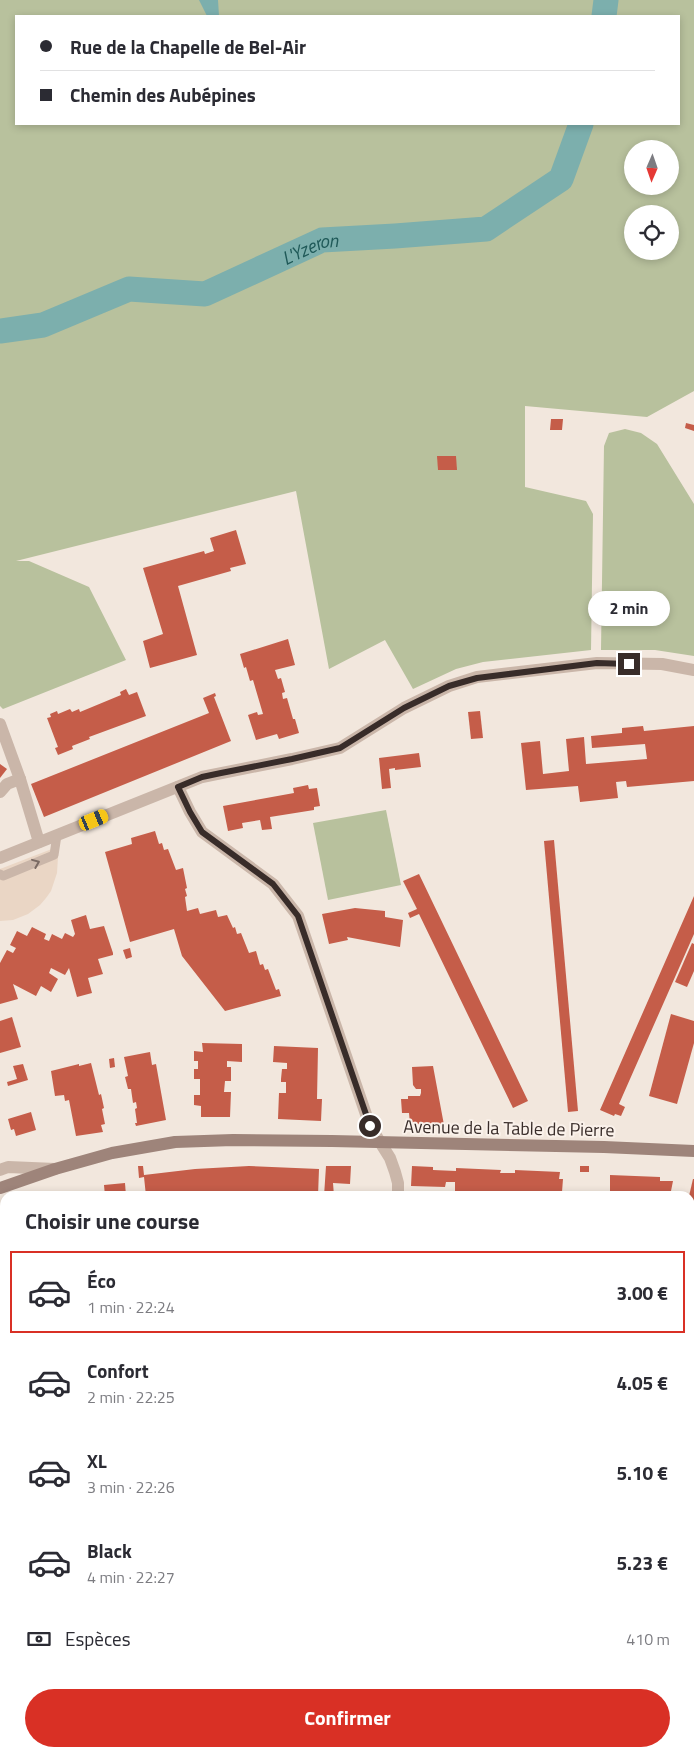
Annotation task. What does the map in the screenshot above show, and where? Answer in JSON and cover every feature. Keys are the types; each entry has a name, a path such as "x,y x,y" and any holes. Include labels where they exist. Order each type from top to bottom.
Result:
{"main road":[{"name":"Avenue de la Table de Pierre","path":"0,1188 55,1169 112,1153 175,1142 233,1140 380,1142 694,1151"}],"street":[{"path":"0,858 202,777 340,748 404,708 449,686 477,678 597,663 662,664 694,670"},
{"path":"0,724 20,779 39,842"},
{"path":"0,792 7,784 20,779"},
{"path":"178,787 202,832 273,884 298,916 363,1108 370,1126 390,1158 398,1183 398,1191"},
{"path":"0,1170 8,1167 55,1169"}],"lane":[{"path":"0,874 3,876 54,856 57,835"}],"green space":[{"path":"0,0 694,0 694,391 647,417 525,406 525,487 586,501 593,514 591,650 483,662 456,669 413,689 385,640 329,669 296,491 16,561 29,561 89,587 126,660 3,709 0,706"},
{"path":"625,429 641,433 657,444 694,504 694,656 655,650 601,650 604,446 609,433"},
{"path":"386,810 401,885 328,900 313,823"}],"shaded area":[{"path":"57,847 57,873 51,891 46,898 28,914 13,920 0,921 0,869"}],"water":[{"path":"199,0 218,0 219,15 206,15"}],"building":[{"path":"551,419 563,419 562,430 550,430"},
{"path":"686,423 694,425 694,431 685,428"},
{"path":"437,456 456,456 457,470 438,470"},
{"path":"236,530 246,564 230,568 231,571 178,586 197,655 150,668 143,641 163,634 143,568 204,551 205,554 214,551 210,538"},
{"path":"288,639 295,665 275,670 278,679 281,678 285,692 282,693 283,699 287,698 299,733 279,739 277,734 256,740 248,715 257,712 258,715 263,714 253,680 250,681 240,654"},
{"path":"126,689 129,695 137,692 146,716 89,737 90,739 72,746 73,749 58,755 55,748 58,747 47,718 51,717 50,714 57,711 58,714 70,709 72,712 79,709 80,712 121,695 120,692"},
{"path":"215,693 216,696 214,697 231,741 44,817 31,784 209,713 203,698"},
{"path":"480,711 483,738 471,739 468,712"},
{"path":"643,726 644,731 694,726 694,781 627,787 626,781 616,782 618,798 580,802 578,786 526,790 521,743 540,741 543,774 569,771 566,739 584,737 586,764 647,759 645,744 592,748 591,736 622,733 622,728"},
{"path":"419,753 421,767 389,769 391,788 382,789 379,758"},
{"path":"0,764 7,769 0,778"},
{"path":"308,785 309,789 317,788 320,806 314,807 314,810 270,817 272,829 262,830 260,820 242,823 243,828 228,831 223,806 294,793 293,788"},
{"path":"155,831 159,844 162,843 164,850 168,849 176,870 183,868 187,888 185,889 187,896 185,897 187,911 198,908 200,914 216,910 218,917 227,915 237,934 241,933 249,953 256,951 260,965 263,964 265,970 268,969 276,990 279,989 281,996 225,1011 182,956 174,929 130,942 105,852 132,844 131,838"},
{"path":"554,840 578,1111 568,1112 544,841"},
{"path":"419,874 528,1101 513,1108 419,914 410,918 408,913 417,909 403,881"},
{"path":"694,896 694,934 619,1104 625,1107 621,1116 615,1114 614,1116 600,1110"},
{"path":"355,908 385,911 385,917 403,920 400,947 347,937 348,940 329,944 322,914"},
{"path":"86,915 90,929 104,926 113,953 113,955 98,959 103,974 88,978 92,993 77,997 69,968 65,975 51,968 49,973 58,979 51,992 41,986 36,996 13,984 18,999 0,1004 0,963 7,950 13,953 16,948 10,945 17,931 27,936 32,927 46,934 44,939 49,941 52,934 62,939 65,933 73,937 75,934 71,920"},
{"path":"692,943 694,944 694,971 687,987 675,982"},
{"path":"130,948 132,957 126,959 123,950"},
{"path":"671,1014 694,1021 694,1043 677,1104 649,1096"},
{"path":"12,1017 21,1047 0,1053 0,1021"},
{"path":"202,1043 242,1044 242,1062 227,1061 227,1067 231,1067 231,1081 225,1081 224,1092 231,1092 230,1117 201,1117 201,1106 194,1105 194,1095 200,1095 200,1079 194,1079 194,1069 198,1069 198,1061 194,1061 194,1051 203,1052"},
{"path":"274,1046 318,1048 317,1099 322,1099 321,1121 278,1119 279,1093 286,1093 286,1082 281,1082 282,1069 287,1069 287,1063 273,1062"},
{"path":"150,1052 152,1065 156,1064 166,1120 136,1126 136,1102 133,1103 131,1089 128,1089 125,1077 128,1076 124,1057"},
{"path":"114,1058 115,1067 110,1068 109,1059"},
{"path":"91,1063 99,1095 101,1094 105,1124 101,1125 103,1132 76,1136 69,1100 65,1101 64,1095 55,1096 51,1071"},
{"path":"23,1064 28,1080 8,1086 7,1082 17,1079 13,1066"},
{"path":"433,1066 444,1125 410,1124 409,1113 402,1113 401,1099 408,1099 408,1096 420,1096 421,1093 421,1089 416,1089 413,1085 412,1067"},
{"path":"31,1112 36,1130 16,1136 14,1129 11,1130 8,1119"},
{"path":"138,1166 143,1166 144,1175 195,1169 249,1166 319,1169 318,1191 145,1191 144,1177 139,1178"},
{"path":"326,1166 351,1166 350,1184 333,1183 334,1191 324,1191"},
{"path":"412,1166 433,1167 433,1170 456,1171 456,1168 501,1170 500,1173 515,1173 515,1170 560,1172 559,1179 563,1179 562,1191 455,1191 455,1182 446,1182 445,1187 411,1186"},
{"path":"580,1166 589,1166 589,1172 580,1172"},
{"path":"610,1175 660,1177 660,1181 673,1181 671,1191 610,1191"},
{"path":"693,1179 694,1179 694,1191 690,1191"},
{"path":"125,1183 126,1191 105,1191 104,1185"}],"waterway":[{"name":"L'Yzeron","path":"604,15 606,0"},
{"name":"L'Yzeron","path":"0,331 43,325 129,289 205,294 322,240 486,229 561,179 581,125"}],"route":[{"path":"370,1126 298,916 273,884 202,832 178,787 202,777 340,748 404,708 449,686 477,678 597,663 629,664"}]}
